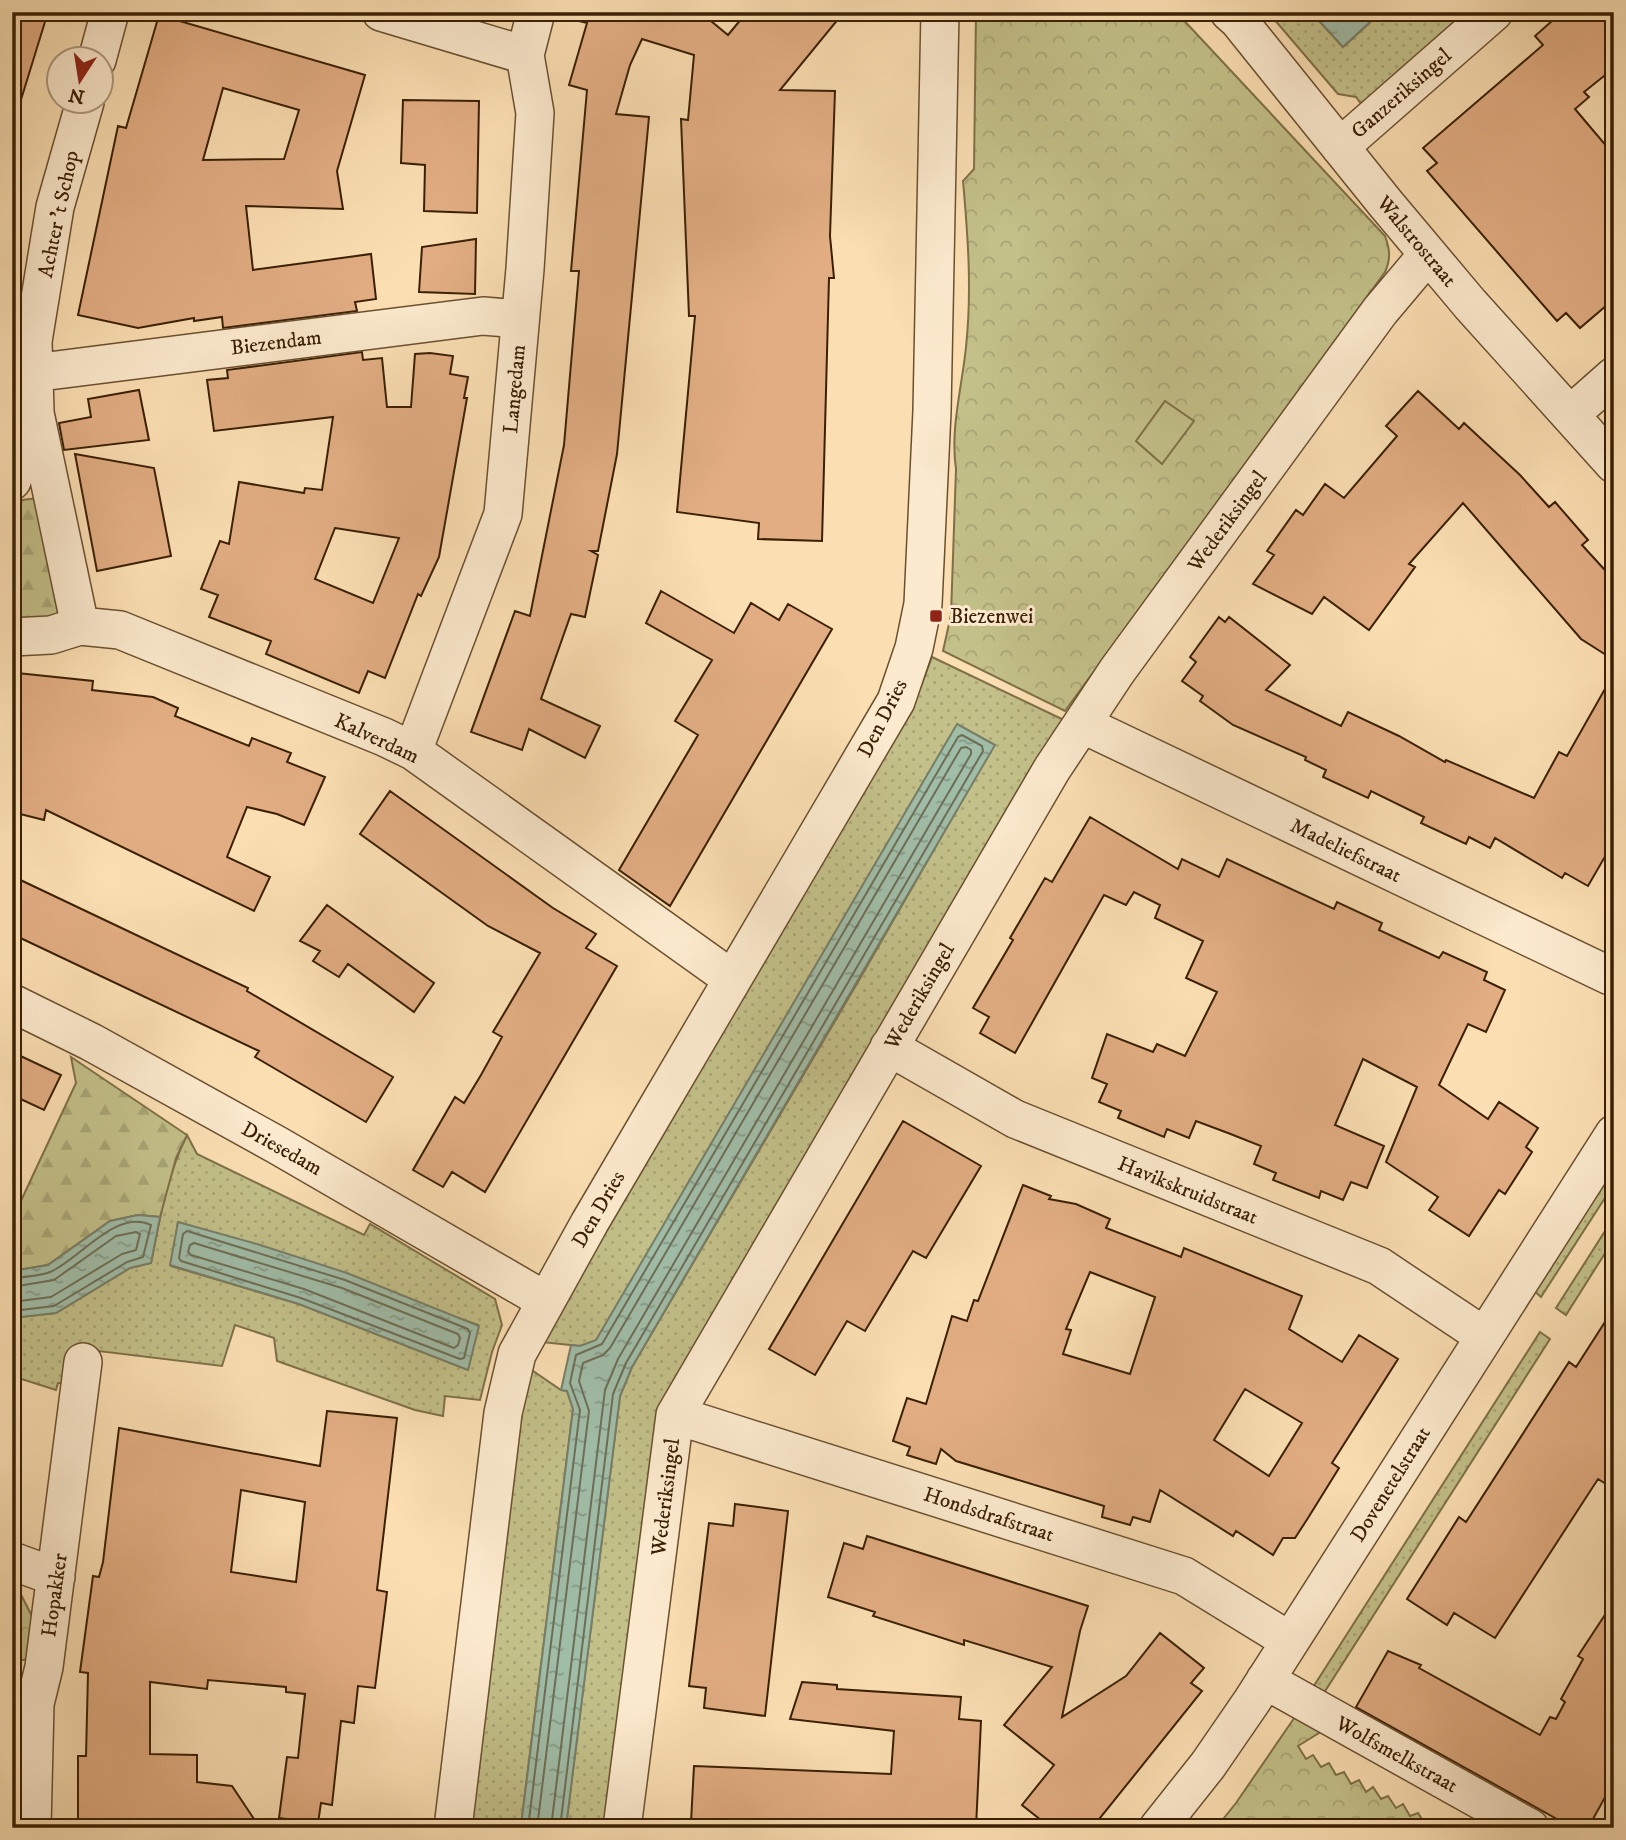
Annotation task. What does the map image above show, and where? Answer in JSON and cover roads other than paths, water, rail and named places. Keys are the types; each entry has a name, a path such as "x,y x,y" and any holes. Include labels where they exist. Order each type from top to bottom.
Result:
{"street":[{"path":"101,46 110,12"},
{"path":"381,12 525,55"},
{"name":"Langedam","path":"413,751 503,514 535,113 525,55 536,12"},
{"name":"Den Dries","path":"453,1828 503,1413 517,1354 590,1222 896,701 914,648 923,604 932,411 940,12"},
{"name":"Walstrostraat","path":"1229,12 1238,19 1470,304 1614,464"},
{"name":"Ganzeriksingel","path":"1340,147 1494,12"},
{"name":"Achter 't Schop","path":"80,626 35,411 33,341 55,207 81,116"},
{"name":"Wederiksingel","path":"622,1828 675,1415 1052,769 1117,671 1380,311 1428,254"},
{"name":"Biezendam","path":"33,373 483,316 520,319"},
{"path":"1571,414 1614,376"},
{"name":"Achter 't Schop","path":"12,481 35,411"},
{"name":"Kalverdam","path":"12,637 51,635 80,626 120,630 384,737 413,751 732,979"},
{"name":"Madeliefstraat","path":"1082,724 1612,975"},
{"name":"Driesedam","path":"12,1003 91,1042 278,1145 546,1301"},
{"name":"Havikskruidstraat","path":"889,1047 1015,1119 1379,1266 1484,1336"},
{"name":"Dovenetelstraat","path":"1158,1828 1208,1765 1265,1680 1614,1134"},
{"name":"Hopakker","path":"32,1828 35,1704 44,1667 83,1362"},
{"name":"Hondsdrafstraat","path":"675,1415 1184,1576 1290,1641"},
{"path":"12,1561 56,1577"},
{"name":"Wolfsmelkstraat","path":"1265,1680 1530,1828"}],"water":[{"path":"1311,12 1381,12 1343,47"},
{"path":"957,724 995,745 632,1367 620,1396 566,1827 521,1826 573,1409 567,1391 561,1390 571,1345 580,1346 596,1340"},
{"path":"138,1215 160,1217 151,1263 130,1268 56,1313 12,1318 12,1271 48,1265 110,1221"},
{"path":"178,1222 347,1273 479,1326 468,1370 299,1304 170,1265"}],"place":[{"name":"Biezenwei","path":"936,616"}]}
